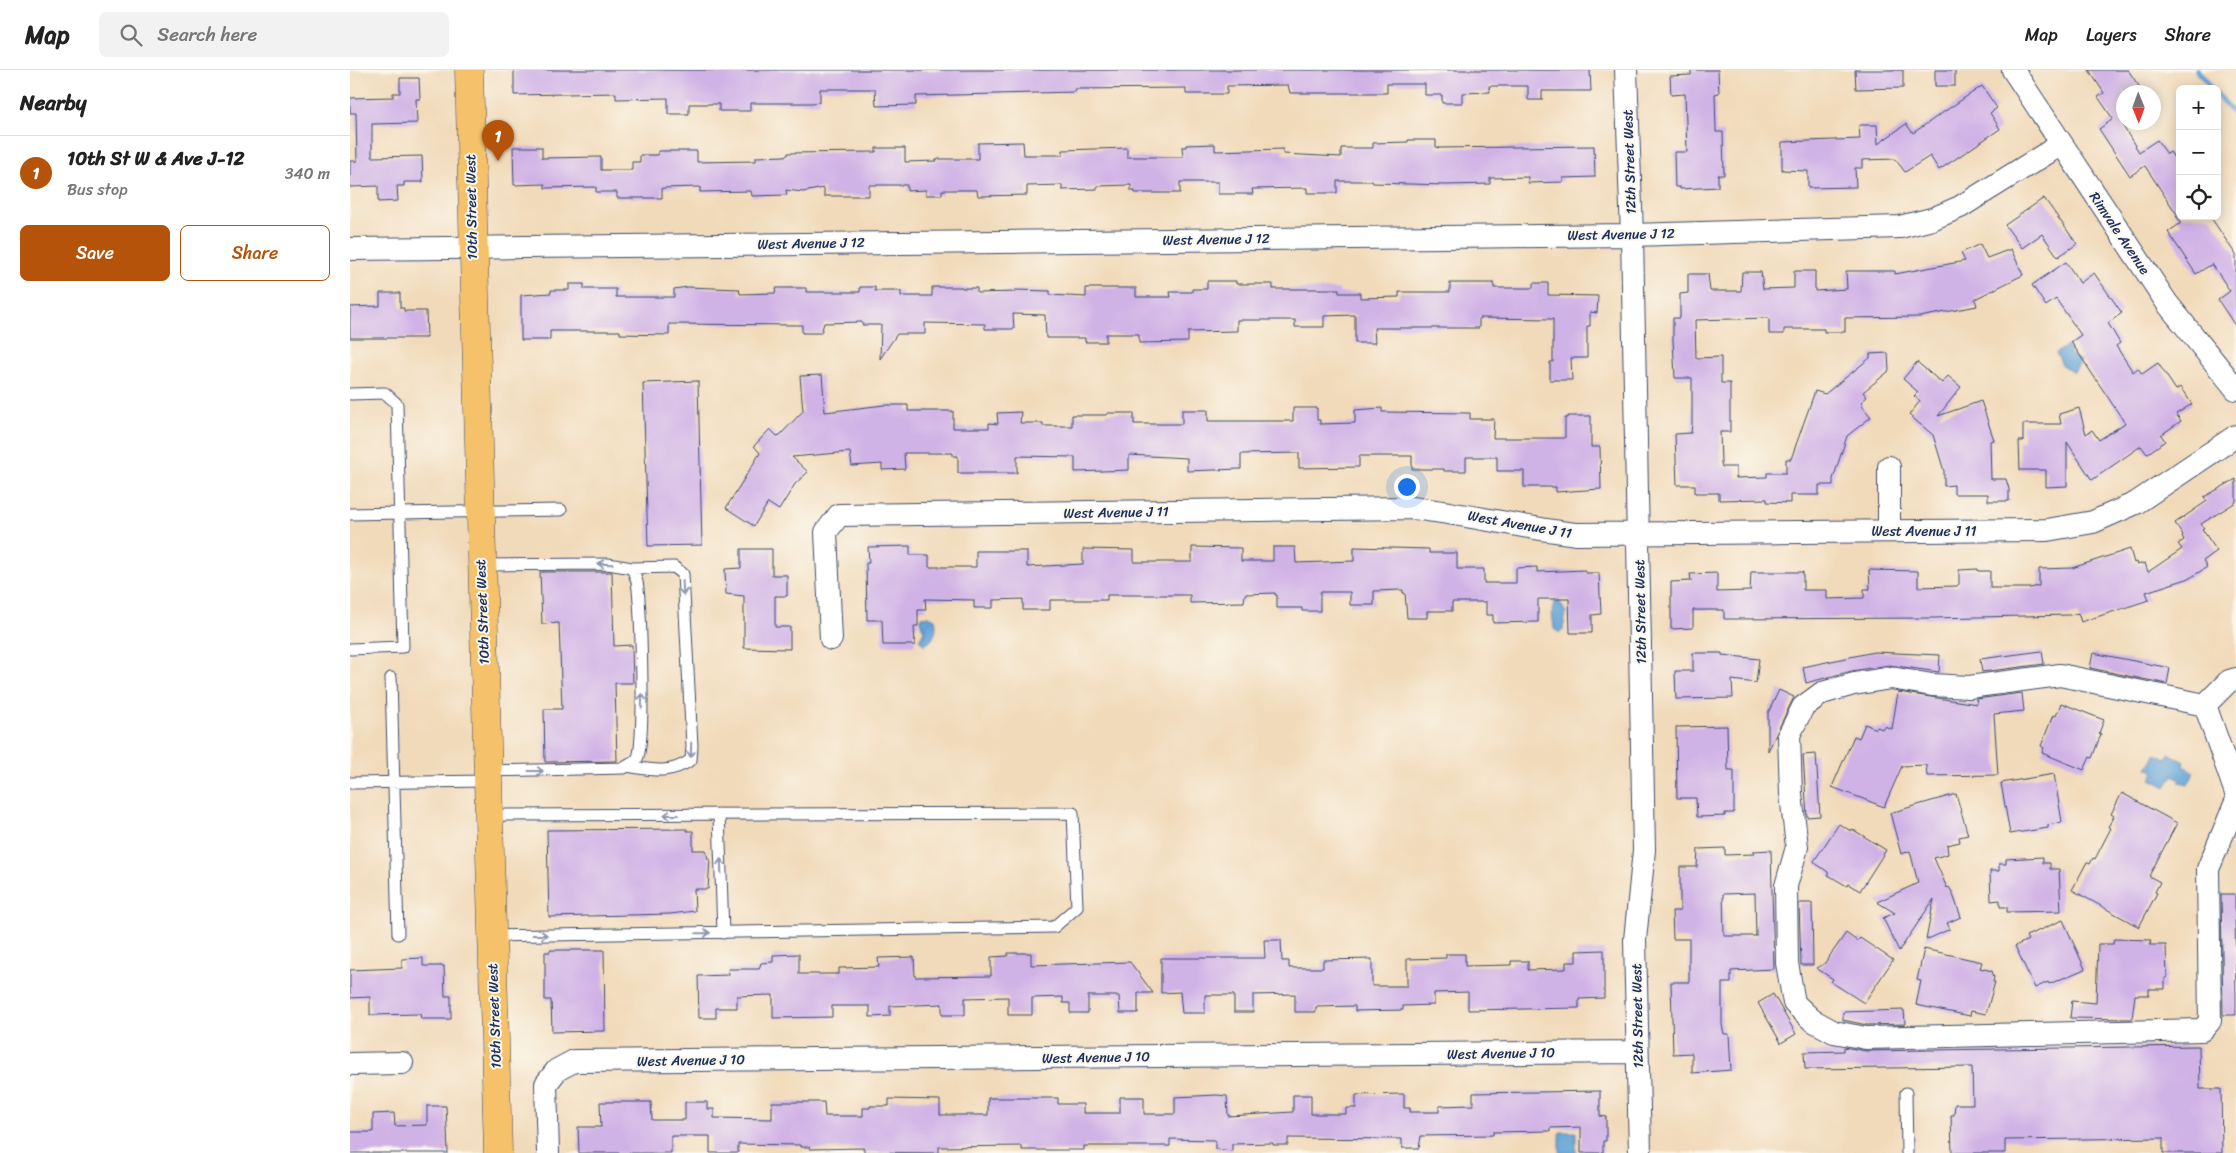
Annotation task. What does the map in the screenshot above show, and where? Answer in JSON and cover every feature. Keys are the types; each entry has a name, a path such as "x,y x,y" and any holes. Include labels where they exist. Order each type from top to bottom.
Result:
{"main road":[{"name":"10th Street West","path":"468,70 498,1153"}],"street":[{"name":"12th Street West","path":"1626,70 1639,533 1644,850 1635,940 1640,1153"},
{"name":"Rimvale Avenue","path":"2013,70 2060,145 2167,303 2236,389"},
{"name":"West Avenue J 12","path":"350,249 1632,235 1900,227 1932,219 1960,207 2060,145"},
{"name":"West Avenue J 11","path":"831,638 826,532 839,515 1412,508 1457,513 1540,530 1577,534 2047,530 2093,522 2136,503 2236,436"},
{"path":"1889,467 1889,531"},
{"path":"2206,705 2060,674 1969,687 1932,685 1891,678 1822,692 1802,707 1788,736 1791,794 1798,848 1786,886 1787,963 1794,1003 1812,1020 1834,1032 1866,1038 2202,1030 2210,1021 2208,869 2236,802"},
{"path":"2206,705 2229,681 2236,679"},
{"path":"2206,705 2236,793"},
{"name":"West Avenue J 10","path":"548,1153 546,1084 557,1070 574,1061 1637,1052"},
{"path":"350,1064 402,1063"}],"lane":[{"path":"350,394 385,393 397,404 404,647 350,649"},
{"path":"350,514 561,510"},
{"path":"481,565 608,564 632,568 674,567 683,574 692,746 691,760 679,768 659,771 627,766"},
{"path":"350,783 394,783 607,770 624,768 637,759 640,748 642,683 641,622 637,582 632,568"},
{"path":"391,678 398,934"},
{"path":"488,815 1074,813 1077,907 1054,927 492,936"},
{"path":"719,814 723,932"},
{"path":"1906,1093 1907,1153"}],"water":[{"path":"2067,346 2072,356 2081,361 2074,372 2063,366 2056,353"},
{"path":"1559,601 1566,613 1563,629 1560,633 1554,629 1552,612 1554,602"},
{"path":"929,616 935,619 935,631 933,638 924,645 919,640 924,631 920,621 921,617"},
{"path":"2169,753 2185,762 2184,766 2195,772 2188,784 2179,782 2180,779 2173,775 2166,787 2151,779 2155,772 2147,768 2156,754 2166,759"},
{"path":"1560,1132 1576,1132 1576,1153 1560,1153"}],"building":[{"path":"514,70 1590,70 1591,91 1542,91 1542,100 1528,100 1528,86 1489,86 1490,92 1462,93 1462,103 1442,103 1442,95 1425,95 1425,84 1387,84 1387,93 1290,93 1288,85 1227,86 1227,94 1186,94 1186,88 1075,89 1075,92 916,96 916,105 876,106 875,89 820,89 820,102 750,103 750,111 719,111 719,104 689,104 689,114 668,114 668,98 616,99 616,93 514,95"},
{"path":"1691,70 1718,70 1719,93 1715,94 1716,132 1723,132 1724,175 1718,175 1718,187 1680,189 1680,187 1675,187 1674,152 1687,152 1685,94 1671,95 1670,76 1691,75"},
{"path":"1855,70 1903,70 1903,88 1856,89"},
{"path":"1935,70 1955,70 1955,86 1935,86"},
{"path":"2089,70 2128,70 2138,85 2116,85 2116,130 2125,130 2139,152 2157,140 2167,154 2170,152 2176,160 2176,213 2145,166 2130,176 2099,129 2113,119 2098,97 2104,93"},
{"path":"400,78 419,78 420,99 416,99 417,123 372,124 372,157 422,156 423,182 404,182 404,186 397,186 398,201 378,202 378,186 350,187 350,161 357,161 356,113 350,113 350,98 393,97 393,93 400,93"},
{"path":"1982,86 1997,108 1990,113 2000,129 1939,170 1930,156 1905,172 1895,159 1862,160 1862,168 1855,168 1856,187 1808,188 1808,171 1782,170 1782,142 1860,139 1859,125 1877,125 1878,144 1906,124 1913,133"},
{"path":"1408,140 1436,140 1436,147 1439,148 1594,146 1595,177 1563,178 1563,182 1528,183 1528,177 1490,178 1490,184 1446,185 1337,181 1337,193 1307,193 1307,188 1252,189 1253,194 1218,194 1218,182 1180,182 1180,193 1135,193 1135,191 1131,191 1131,185 1097,186 1097,189 1062,190 1062,185 1027,186 1027,195 978,196 977,190 942,190 942,195 926,195 926,190 907,191 907,185 869,185 869,196 824,196 824,188 803,192 786,190 787,195 752,196 751,191 700,192 700,187 662,188 662,198 617,198 617,192 596,192 596,187 545,188 545,184 514,185 513,147 542,147 542,158 601,157 601,170 632,170 632,162 640,162 640,155 658,155 658,151 697,151 697,162 756,161 756,157 784,156 788,155 788,153 876,152 876,148 905,148 905,162 936,161 937,159 978,159 978,143 1023,142 1024,155 1063,155 1063,150 1127,148 1127,157 1183,157 1182,147 1186,147 1186,145 1215,144 1215,151 1283,149 1283,154 1341,157 1341,148 1373,148 1373,143 1408,142"},
{"path":"2044,198 2077,244 2058,257 2042,234 2022,248 2005,225"},
{"path":"2179,220 2213,220 2236,255 2236,327 2218,300 2230,291 2212,264 2196,274 2168,232 2181,223"},
{"path":"1980,244 1987,258 2011,249 2023,275 1975,299 1977,306 1920,317 1845,318 1845,332 1824,332 1824,329 1784,329 1784,334 1769,334 1769,318 1695,320 1696,358 1721,357 1721,383 1730,383 1730,432 1720,432 1721,463 1722,467 1736,467 1736,478 1767,477 1767,473 1786,473 1786,459 1791,459 1815,391 1825,394 1870,358 1870,354 1888,353 1889,371 1863,392 1867,397 1861,402 1862,406 1871,417 1847,436 1833,479 1833,485 1819,485 1819,495 1790,495 1790,503 1767,502 1767,499 1719,500 1719,493 1695,493 1695,485 1677,485 1675,434 1691,433 1692,378 1675,378 1673,318 1680,318 1680,294 1688,293 1688,274 1708,274 1710,291 1741,291 1742,272 1761,272 1763,289 1794,288 1794,271 1815,271 1815,291 1847,289 1846,271 1895,271 1895,274 1965,261 1961,253"},
{"path":"2066,262 2080,283 2094,273 2122,313 2108,323 2120,343 2116,346 2133,372 2138,368 2142,374 2158,363 2176,390 2180,387 2192,404 2176,414 2181,421 2161,435 2165,441 2147,454 2141,446 2092,480 2067,442 2067,486 2046,487 2046,470 2020,470 2019,441 2023,441 2023,424 2061,424 2059,414 2079,408 2086,434 2092,430 2099,440 2125,423 2071,342 2081,335 2056,299 2046,306 2032,285"},
{"path":"1207,281 1236,281 1236,284 1273,284 1273,289 1339,289 1339,293 1360,293 1360,298 1399,297 1399,292 1450,292 1450,283 1494,283 1494,288 1533,288 1533,283 1548,283 1548,295 1598,296 1597,313 1590,312 1590,326 1587,326 1587,358 1571,358 1572,380 1550,380 1550,362 1553,362 1553,319 1479,318 1479,328 1374,328 1375,343 1355,343 1355,315 1324,316 1324,327 1295,327 1295,320 1237,320 1237,331 1188,332 1188,342 1139,343 1139,334 1106,334 1106,342 1085,342 1085,338 1046,338 1045,315 1013,314 1014,329 985,329 985,324 925,323 925,334 897,334 880,359 881,325 862,325 862,322 824,323 821,333 802,333 802,325 669,324 669,335 620,334 620,331 550,331 550,340 521,340 521,295 551,293 551,290 569,290 569,284 584,284 584,289 616,289 616,297 674,297 674,289 688,287 739,289 740,294 775,293 776,288 806,288 806,292 860,292 860,287 875,287 875,291 901,291 901,296 932,296 932,287 962,287 977,288 977,293 1015,292 1015,290 1050,291 1050,295 1086,297 1086,288 1136,288 1136,297 1171,297 1170,292 1192,292 1192,289 1207,289"},
{"path":"380,293 400,293 400,308 404,308 404,311 426,311 427,338 350,338 350,307 380,306"},
{"path":"1917,362 1942,383 1948,376 1961,387 1938,416 1981,401 1994,440 1990,441 1991,479 2006,479 2009,489 2009,501 1988,501 1988,494 1954,494 1954,485 1944,486 1944,471 1933,435 1909,415 1920,401 1914,396 1918,392 1903,379"},
{"path":"822,375 825,412 884,405 908,405 908,411 953,411 953,428 989,428 989,423 998,424 997,413 1021,412 1020,423 1043,423 1043,426 1072,426 1072,415 1107,415 1107,413 1134,413 1134,424 1182,424 1182,410 1208,410 1208,421 1293,421 1293,408 1317,408 1317,420 1320,420 1320,424 1355,423 1355,410 1382,408 1382,412 1470,413 1470,419 1494,419 1493,438 1565,438 1565,418 1568,418 1568,416 1591,416 1591,447 1600,447 1601,489 1556,492 1556,487 1524,487 1524,471 1497,471 1497,457 1466,457 1466,471 1444,471 1444,469 1412,469 1412,456 1359,456 1359,467 1299,468 1299,453 1241,454 1241,469 1187,471 1187,458 1129,455 1129,470 1075,472 1075,457 1017,456 1017,473 958,473 958,456 953,456 953,453 904,453 905,469 882,470 882,464 852,466 850,452 792,457 808,472 795,484 779,510 768,503 754,526 726,508 760,453 754,446 770,429 777,436 780,435 803,411 800,376"},
{"path":"698,381 702,545 648,546 643,383"},
{"path":"2236,479 2236,502 2201,524 2204,528 2202,529 2217,551 2203,561 2207,567 2190,578 2146,592 2149,600 2081,622 2078,613 2070,615 1932,618 1724,619 1724,610 1693,610 1693,628 1671,629 1671,582 1691,581 1690,574 1717,573 1717,592 1750,591 1751,572 1803,572 1803,590 1827,590 1827,599 1864,598 1864,589 1870,589 1869,570 1918,571 1918,587 1957,586 1959,584 1959,570 1978,569 1978,571 1990,571 1990,588 2029,588 2039,586 2039,569 2072,568 2130,549 2134,563 2136,562 2137,565 2145,563 2148,572 2182,549 2178,544 2184,540 2183,535 2175,523 2207,501 2204,497"},
{"path":"910,546 910,555 929,555 929,567 976,567 976,551 1027,551 1027,567 1083,564 1083,549 1134,550 1134,562 1192,562 1192,547 1241,548 1241,561 1273,561 1273,547 1295,547 1296,563 1354,561 1354,547 1429,549 1429,553 1457,553 1457,569 1484,569 1484,583 1516,583 1516,568 1537,567 1537,572 1585,570 1585,573 1599,573 1601,614 1592,615 1592,633 1570,633 1569,599 1538,599 1538,622 1493,623 1493,615 1486,615 1486,602 1452,602 1452,611 1427,611 1427,618 1407,618 1405,593 1403,593 1403,590 1374,591 1374,605 1350,605 1350,592 1320,592 1320,611 1302,611 1302,608 1277,608 1277,595 1275,593 1245,594 1244,602 1190,603 1190,595 1107,595 1107,600 1050,600 1050,610 1023,610 1023,599 993,600 993,608 974,608 974,600 925,599 926,610 918,610 918,626 914,626 915,645 883,645 882,620 867,620 866,563 869,563 868,547"},
{"path":"741,549 772,549 772,575 787,575 787,596 775,596 775,627 790,627 790,649 744,648 744,596 726,594 725,569 741,568"},
{"path":"540,572 612,572 614,646 632,645 633,683 615,683 617,761 545,762 544,709 562,709 559,623 542,624"},
{"path":"2042,651 2044,664 1982,672 1980,659"},
{"path":"1874,652 1940,655 1939,672 1889,665 1852,671 1806,683 1803,667"},
{"path":"1693,653 1722,653 1722,655 1759,659 1756,683 1732,680 1733,698 1676,699 1675,671 1693,671"},
{"path":"2093,653 2170,668 2167,684 2090,668"},
{"path":"1779,690 1794,697 1768,751 1768,713"},
{"path":"1898,692 1977,704 1976,699 2022,693 2024,711 1994,714 1998,775 1927,776 1926,765 1902,766 1884,807 1832,787 1854,736 1859,738 1865,724 1876,729 1877,727 1882,729 1884,726 1892,729"},
{"path":"2061,703 2104,720 2092,758 2090,757 2084,770 2042,753 2044,748 2041,746 2053,715 2056,716"},
{"path":"1727,726 1728,770 1734,770 1734,813 1725,813 1725,816 1697,817 1696,798 1677,798 1676,727"},
{"path":"1816,754 1820,816 1807,817 1803,755"},
{"path":"2054,774 2062,822 2048,825 2048,828 2010,834 2001,783"},
{"path":"2122,793 2177,823 2149,876 2160,882 2155,892 2157,893 2139,927 2072,890 2087,862 2090,864 2093,858 2095,859 2111,828 2108,827 2114,816 2111,814"},
{"path":"1956,794 1968,835 1959,837 1960,842 1947,845 1948,854 1934,858 1947,888 1949,887 1952,892 1961,917 1947,923 1950,929 1926,940 1934,899 1899,951 1883,918 1895,913 1877,902 1918,883 1910,851 1901,854 1890,813"},
{"path":"1839,824 1851,831 1852,829 1886,850 1860,891 1828,875 1828,872 1814,861"},
{"path":"687,829 687,831 693,831 693,850 706,850 708,859 710,859 708,889 694,889 695,911 670,914 549,917 547,830"},
{"path":"1725,848 1725,855 1754,854 1754,851 1771,850 1774,969 1731,971 1731,983 1722,983 1722,1025 1724,1034 1729,1034 1731,1070 1692,1073 1692,1053 1673,1054 1671,982 1689,982 1689,939 1673,939 1672,911 1680,911 1680,867 1697,867 1698,849","holes":["1755,893 1756,936 1724,936 1723,894"]},
{"path":"2043,857 2043,863 2050,863 2050,869 2059,869 2061,911 2007,912 2007,907 2000,907 2000,900 1991,901 1990,871 1999,871 1999,864 2006,864 2006,859"},
{"path":"2221,894 2235,894 2236,1015 2223,1015"},
{"path":"1799,903 1812,903 1813,965 1801,965"},
{"path":"2063,920 2085,969 2035,988 2015,946 2028,940 2026,936"},
{"path":"1846,933 1857,941 1860,938 1893,960 1864,1003 1831,982 1833,979 1816,968 1824,964"},
{"path":"2114,939 2151,940 2150,945 2166,945 2167,978 2165,978 2165,989 2149,989 2149,995 2135,995 2132,1019 2070,1018 2072,1001 2096,1003 2098,944 2113,944"},
{"path":"1264,940 1281,940 1282,961 1289,961 1289,968 1323,968 1323,960 1372,959 1372,986 1407,986 1407,959 1446,958 1446,954 1465,954 1465,966 1511,965 1511,961 1528,961 1528,970 1566,969 1566,962 1576,962 1576,951 1604,950 1604,998 1579,999 1579,1008 1468,1010 1468,992 1434,993 1434,1005 1403,1006 1403,1010 1355,1011 1355,1006 1316,1007 1316,1012 1295,1012 1295,994 1253,995 1253,1012 1234,1012 1234,995 1205,995 1205,1013 1182,1013 1180,992 1161,993 1161,958 1265,958"},
{"path":"1924,949 1982,962 1980,968 1992,971 1993,982 1995,982 1986,1014 1971,1011 1970,1016 1916,1005 1921,981 1917,980"},
{"path":"550,950 604,950 605,1031 552,1032 551,1000 545,1000 545,952 550,952"},
{"path":"1008,953 1031,953 1031,965 1130,962 1153,993 1138,993 1138,1013 1120,1013 1119,996 1088,996 1088,1013 1070,1013 1070,1003 1063,1003 1063,997 1032,998 1032,1015 1008,1015 1008,997 965,998 965,1015 942,1015 942,1004 890,1006 890,1016 870,1017 870,1006 832,1006 832,1017 773,1018 773,995 737,996 737,1008 716,1008 716,1018 699,1018 698,976 729,975 728,969 759,969 761,963 773,962 773,955 799,954 799,974 839,974 839,968 879,967 878,958 914,957 915,977 991,976 991,957 1008,956"},
{"path":"423,958 423,966 444,966 445,996 451,996 451,1019 421,1019 420,1014 370,1015 370,997 350,998 350,970 402,968 402,959"},
{"path":"1773,994 1796,1034 1781,1043 1758,1003"},
{"path":"1904,1010 1905,1024 1867,1025 1843,1020 1843,1012"},
{"path":"2199,1046 2200,1089 2221,1089 2222,1153 2163,1153 2163,1138 2005,1140 2005,1153 1952,1153 1951,1115 1954,1115 1955,1104 1973,1104 1972,1067 1805,1069 1804,1052 1844,1051 1844,1047 1866,1051"},
{"path":"1600,1091 1600,1116 1606,1117 1606,1141 1603,1141 1603,1153 1581,1153 1581,1127 1550,1128 1550,1131 1493,1132 1493,1135 1421,1136 1419,1148 1402,1148 1402,1139 1288,1138 1288,1145 1273,1145 1273,1143 1232,1144 1232,1151 1215,1149 1215,1140 1170,1139 1170,1146 1084,1146 1084,1150 1022,1150 1022,1146 939,1147 939,1153 864,1152 864,1148 810,1149 810,1147 801,1147 801,1145 738,1144 738,1153 710,1153 710,1136 671,1136 671,1153 579,1153 578,1127 601,1127 600,1102 651,1102 652,1120 685,1120 685,1102 707,1102 707,1109 714,1109 714,1118 772,1119 772,1102 824,1102 825,1116 863,1116 863,1108 889,1106 889,1099 940,1100 940,1115 988,1115 988,1098 1058,1098 1058,1104 1083,1104 1083,1113 1120,1113 1120,1097 1144,1097 1144,1114 1175,1114 1175,1097 1217,1095 1227,1096 1228,1116 1293,1112 1293,1095 1311,1095 1311,1114 1346,1114 1346,1108 1356,1108 1356,1095 1404,1094 1404,1108 1410,1108 1410,1112 1439,1112 1439,1106 1473,1105 1473,1093"},
{"path":"427,1106 446,1106 448,1153 350,1153 350,1132 373,1132 373,1114 394,1113 395,1126 427,1125"}],"waterway":[{"path":"2197,70 2210,85"},
{"path":"2221,99 2236,116"}],"place":[{"name":"10th St W & Ave J-12","path":"498,161"}]}
